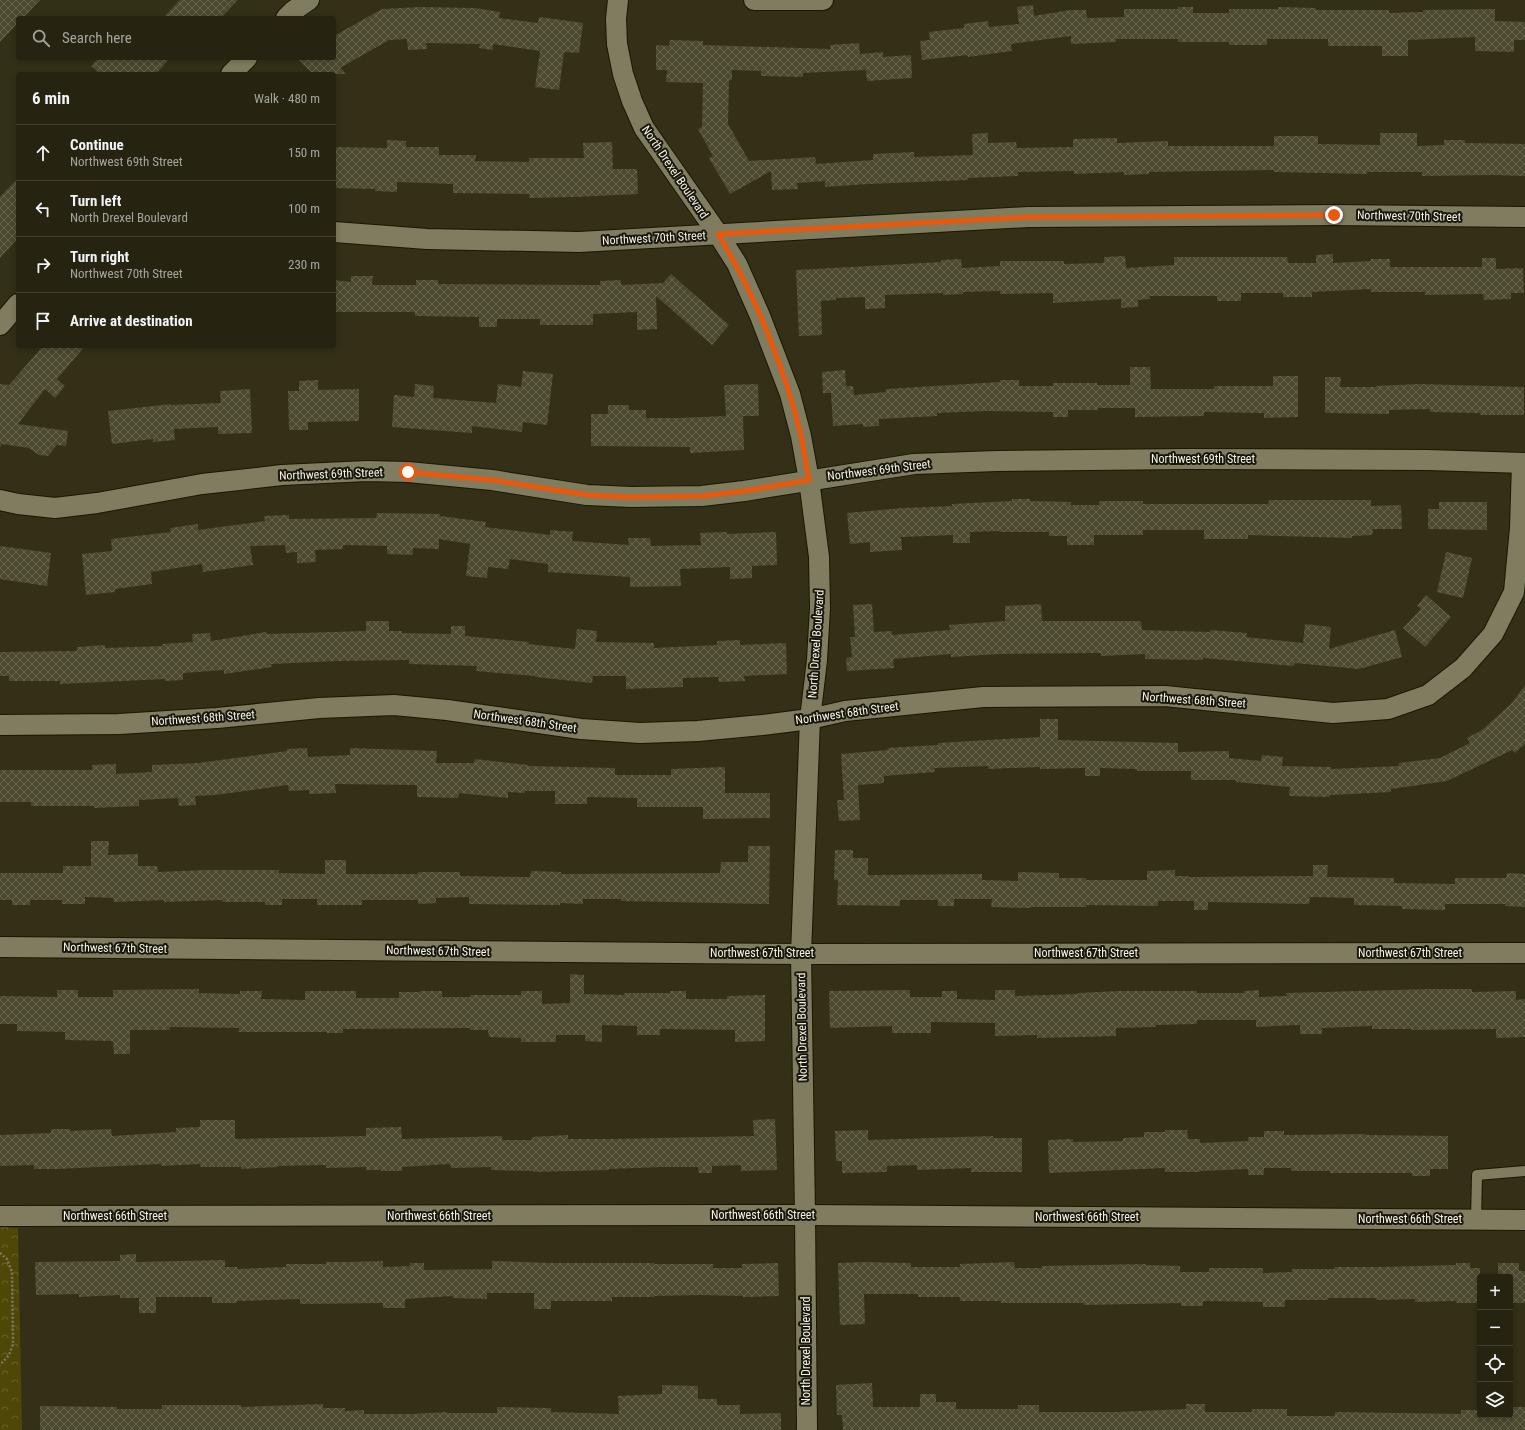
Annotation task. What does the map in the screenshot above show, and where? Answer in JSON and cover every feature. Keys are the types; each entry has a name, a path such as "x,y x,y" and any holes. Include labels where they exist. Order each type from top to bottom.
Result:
{"street":[{"name":"North Drexel Boulevard","path":"618,0 616,19 617,44 623,74 632,102 644,128 718,234 736,264 760,316 787,387 801,436 809,480 819,557 820,608 817,660 810,719 801,954 806,1215 807,1430"},
{"path":"754,0 823,0"},
{"path":"233,72 245,60"},
{"name":"Northwest 70th Street","path":"336,232 427,239 579,242 1028,217 1334,215 1525,217"},
{"path":"0,325 16,306"},
{"name":"Northwest 69th Street","path":"0,500 37,507 55,508 97,503 202,484 282,475 367,471 408,472 492,480 588,495 631,497 702,496 744,491 914,464 998,461 1194,459 1428,460 1523,463"},
{"name":"Northwest 68th Street","path":"0,725 119,724 216,718 319,708 394,705 447,710 581,729 640,733 698,731 810,719 845,711 983,697 1165,696 1333,713 1388,709 1428,694 1463,668 1493,634 1514,592 1520,528 1523,463"},
{"name":"Northwest 67th Street","path":"0,947 801,954 1525,953"},
{"name":"Northwest 66th Street","path":"0,1216 806,1215 1525,1220"}],"lane":[{"path":"1476,1220 1477,1175 1525,1171"}],"path":[{"path":"0,1253 7,1259 12,1272 13,1344 9,1355 0,1365"}],"green space":[{"path":"0,1227 18,1228 22,1430 0,1430"}],"building":[{"path":"0,0 40,0 25,16 16,16 16,25 0,42"},
{"path":"180,0 238,0 223,16 165,16"},
{"path":"1033,5 1034,16 1070,10 1086,10 1087,18 1124,17 1124,9 1178,9 1178,7 1193,7 1193,13 1229,13 1229,9 1278,9 1278,7 1316,8 1316,10 1389,10 1389,13 1423,12 1423,10 1495,9 1495,21 1525,22 1525,40 1514,40 1514,52 1475,51 1475,37 1408,40 1408,56 1382,56 1382,46 1328,46 1328,39 1267,39 1267,45 1229,45 1229,42 1178,42 1178,39 1116,39 1116,42 1071,44 1071,36 1011,44 1012,51 968,57 967,55 922,60 920,41 930,40 929,32 964,28 964,24 988,21 989,27 1019,24 1017,7"},
{"path":"420,7 475,8 500,12 499,18 538,23 539,17 583,23 579,53 564,52 559,90 535,87 540,51 493,44 493,50 479,48 480,44 426,43 427,49 408,50 407,39 389,40 340,68 346,74 336,74 336,72 311,72 299,60 336,60 336,35 382,9"},
{"path":"670,40 703,41 703,45 831,49 830,45 859,43 860,54 883,52 883,57 911,55 912,78 867,81 866,70 803,73 803,77 761,76 761,71 732,70 732,80 729,80 728,124 749,161 815,157 816,164 873,160 873,154 914,152 914,157 973,155 972,134 988,133 988,143 1016,142 1017,148 1073,147 1073,139 1117,138 1117,143 1168,141 1168,146 1274,146 1274,136 1318,136 1318,144 1380,145 1380,133 1417,133 1417,146 1444,145 1444,140 1465,140 1465,143 1525,144 1525,176 1422,176 1422,172 1367,172 1367,174 1274,172 1274,170 1149,172 1149,174 1124,175 1124,172 1074,174 1074,171 1018,172 1018,176 968,178 968,180 825,187 825,181 797,183 798,189 772,190 771,171 730,194 709,158 713,156 698,129 702,127 703,83 666,82 667,70 656,70 656,45 669,46"},
{"path":"97,60 168,60 158,72 98,72 91,66"},
{"path":"387,140 406,141 406,147 439,147 439,155 476,155 475,161 529,162 529,158 584,158 583,143 612,142 613,169 637,169 638,194 529,198 529,194 453,193 453,184 397,182 397,192 375,191 375,189 336,188 336,147 387,148"},
{"path":"16,180 16,240 0,258 0,197"},
{"path":"1333,254 1333,263 1371,261 1371,259 1390,259 1390,267 1482,267 1482,258 1496,258 1496,269 1523,268 1524,293 1511,293 1511,299 1484,300 1483,294 1425,295 1425,292 1371,292 1371,289 1312,292 1312,297 1283,297 1283,293 1241,293 1241,301 1217,301 1217,296 1150,296 1150,299 1138,300 1138,307 1121,308 1121,299 1053,303 1053,293 1000,294 1000,291 963,292 963,294 943,295 943,293 885,295 885,308 865,309 865,297 836,298 836,300 821,301 822,335 799,336 796,270 941,262 941,260 961,259 962,268 1000,266 1000,261 1064,261 1064,264 1104,263 1104,257 1125,256 1126,268 1174,265 1174,257 1287,257 1288,263 1316,263 1316,255"},
{"path":"671,274 729,325 712,345 656,296 657,329 637,330 637,312 593,314 593,325 540,325 540,319 497,319 497,327 479,327 479,317 415,316 415,312 336,312 336,280 351,282 351,276 373,276 372,285 416,285 416,280 438,280 438,284 600,285 600,281 621,280 621,285 663,283"},
{"path":"41,348 83,348 57,379 65,386 55,398 45,389 18,424 68,431 66,446 57,445 48,456 39,455 29,448 2,444 0,447 0,384 9,385"},
{"path":"1130,367 1150,367 1151,389 1214,389 1214,386 1273,386 1273,376 1298,376 1298,417 1264,418 1264,413 1204,412 1204,416 1135,417 1135,408 1098,408 1098,410 1068,410 1068,417 1053,417 1053,412 986,411 937,413 937,416 879,419 879,426 863,427 863,424 833,426 831,393 823,393 822,372 845,370 846,386 853,386 854,395 886,392 886,389 1000,382 1000,380 1019,380 1019,386 1053,386 1053,383 1130,385"},
{"path":"523,371 553,374 547,425 523,422 522,432 472,426 472,433 392,427 394,395 414,397 415,384 434,386 433,398 496,403 498,384 521,387"},
{"path":"1325,377 1341,377 1340,387 1376,387 1419,384 1524,387 1524,415 1480,415 1480,413 1430,412 1430,409 1389,410 1389,414 1325,413"},
{"path":"318,380 318,390 359,389 359,421 308,422 308,430 289,430 288,391 299,391 299,381"},
{"path":"758,384 759,416 743,416 744,450 690,453 690,447 591,446 591,414 608,414 608,405 629,405 629,410 646,410 646,418 726,416 724,385"},
{"path":"250,389 252,433 218,434 218,427 174,429 175,440 153,442 153,439 112,444 108,411 171,404 221,403 220,391"},
{"path":"1012,499 1071,502 1071,505 1099,505 1099,501 1143,501 1143,504 1268,504 1269,500 1371,500 1371,506 1401,505 1402,529 1373,529 1372,535 1352,536 1352,538 1248,535 1248,539 1204,539 1204,530 1143,530 1143,535 1094,535 1094,545 1067,545 1067,536 1049,536 1049,532 999,531 970,532 970,543 953,543 953,535 901,537 902,550 870,552 870,542 850,544 847,513 903,508 952,506 952,504 1012,501"},
{"path":"1439,502 1487,502 1487,530 1428,529 1428,509 1439,509"},
{"path":"377,513 440,514 440,516 486,522 485,527 550,535 550,530 573,532 572,541 629,545 628,538 650,538 651,546 701,545 700,533 727,532 727,534 776,532 777,565 752,566 752,578 730,579 730,567 680,569 681,586 630,587 630,577 548,572 548,564 510,559 508,569 488,567 487,578 466,576 470,544 439,539 439,549 413,548 413,555 387,554 387,546 343,545 343,549 315,550 316,562 297,563 297,552 286,553 285,545 250,546 253,565 203,572 202,564 151,572 152,584 115,589 115,592 86,595 82,554 112,551 111,539 171,532 170,528 198,524 198,530 265,521 264,516 289,515 289,519 376,518"},
{"path":"0,546 51,553 47,586 0,579"},
{"path":"1446,552 1472,558 1463,598 1437,592"},
{"path":"1426,595 1451,617 1425,647 1403,628 1421,609 1417,606"},
{"path":"872,604 874,632 892,631 892,635 950,630 949,625 1005,621 1005,606 1041,604 1042,621 1141,621 1142,630 1210,632 1210,630 1247,633 1246,637 1303,643 1305,624 1331,627 1329,649 1395,630 1402,657 1359,669 1295,663 1294,666 1203,658 1203,660 1145,659 1145,654 1101,656 1101,653 1000,654 951,657 951,654 893,659 894,668 847,671 846,658 852,657 850,637 855,637 853,605"},
{"path":"366,621 389,621 389,631 402,631 402,633 451,634 451,626 465,626 465,636 529,642 528,644 575,649 577,629 597,631 596,642 654,643 654,648 717,645 717,641 740,640 740,645 786,643 787,674 744,676 745,681 719,682 718,677 683,678 683,687 626,689 626,676 593,676 592,683 476,671 477,666 409,664 409,660 271,664 272,667 224,674 224,670 183,673 183,680 165,681 165,679 60,684 60,681 9,681 9,676 0,676 0,652 77,651 77,647 105,645 105,648 163,646 162,644 193,642 192,634 210,633 211,641 266,632 267,634 366,631"},
{"path":"1525,685 1525,744 1515,753 1512,750 1447,781 1391,789 1391,792 1330,795 1330,797 1289,796 1290,787 1236,782 1236,780 1191,780 1191,771 1137,771 1137,769 1100,768 1100,776 1085,776 1085,768 1040,769 1040,767 988,769 988,766 934,768 935,772 884,776 884,783 858,785 860,820 839,821 837,800 844,800 841,754 888,750 887,748 938,745 938,743 1040,737 1040,719 1058,719 1058,740 1178,743 1178,752 1229,751 1229,758 1261,761 1262,755 1283,757 1282,766 1331,767 1331,769 1399,766 1399,763 1440,758 1470,743 1467,738 1482,730 1512,703"},
{"path":"307,748 308,757 350,755 350,748 437,751 436,763 474,763 475,759 528,766 615,768 615,775 671,775 671,769 725,767 725,793 770,793 770,818 703,819 703,807 637,807 637,798 587,797 587,804 555,804 555,791 525,791 525,793 508,792 508,798 459,793 458,798 417,797 417,785 335,784 336,793 309,794 309,790 289,791 288,785 215,795 195,796 196,805 179,806 178,798 139,800 139,806 94,808 94,806 31,806 31,802 0,802 0,770 92,770 92,765 116,764 116,774 152,772 152,765 198,763 287,751 287,749"},
{"path":"91,841 109,841 108,855 138,854 138,866 157,866 158,872 205,870 279,870 279,873 325,874 325,860 346,860 346,874 418,874 418,872 460,872 460,876 530,877 531,871 561,872 561,874 720,873 721,862 748,862 748,846 770,846 769,904 583,899 583,904 469,904 469,897 436,898 436,903 418,904 418,900 362,900 362,905 317,905 317,899 282,899 282,905 265,905 265,902 222,902 222,900 114,902 113,898 85,897 85,904 62,904 62,900 30,900 30,905 12,905 12,900 0,900 0,873 63,873 63,866 91,866"},
{"path":"835,850 853,850 853,858 868,858 868,875 982,874 982,880 1018,881 1018,872 1059,873 1059,878 1086,878 1086,880 1147,880 1147,871 1175,870 1175,876 1188,877 1313,876 1313,865 1328,865 1327,877 1394,878 1394,883 1455,884 1455,878 1506,878 1507,873 1525,874 1525,907 1505,906 1506,904 1445,904 1445,910 1402,909 1402,906 1354,905 1354,898 1310,897 1309,904 1208,902 1208,910 1194,910 1194,901 1158,901 1158,906 1086,905 1086,907 1030,908 991,907 992,899 954,899 954,906 938,906 938,900 900,900 900,906 837,905 838,880 834,880"},
{"path":"570,974 584,975 584,994 624,995 624,993 670,993 670,991 686,991 686,999 727,999 727,996 765,995 765,1041 735,1042 735,1030 660,1029 660,1035 637,1035 637,1026 602,1025 602,1042 585,1041 585,1035 556,1035 556,1042 521,1042 521,1038 489,1037 488,1030 470,1030 470,1028 343,1029 343,1033 327,1033 239,1032 239,1028 170,1027 170,1030 130,1030 130,1054 114,1054 113,1041 65,1040 65,1032 17,1031 17,1024 0,1024 0,996 57,997 57,990 78,990 78,997 113,997 113,990 199,989 199,993 240,994 240,991 262,991 261,999 305,1000 305,991 356,991 356,998 399,998 399,992 442,991 442,997 470,997 470,995 521,995 521,991 542,991 542,1004 570,1003"},
{"path":"1472,989 1472,992 1516,991 1516,1000 1525,999 1525,1037 1496,1038 1496,1029 1411,1030 1372,1029 1372,1026 1322,1028 1322,1034 1300,1034 1300,1025 1256,1027 1256,1020 1197,1020 1197,1024 1116,1028 1116,1036 1037,1038 1037,1035 995,1036 995,1023 931,1022 931,1033 892,1033 892,1026 830,1028 829,991 910,990 910,997 942,997 942,991 957,991 957,999 995,1000 995,990 1015,990 1015,996 1120,991 1197,991 1197,993 1244,993 1244,991 1259,990 1259,997 1287,996 1286,993"},
{"path":"775,1119 777,1170 741,1171 741,1165 712,1166 712,1173 699,1173 698,1167 533,1172 491,1170 491,1167 451,1168 450,1164 402,1167 402,1171 366,1170 366,1167 326,1168 326,1165 278,1166 241,1169 241,1167 200,1167 200,1164 161,1166 161,1164 57,1169 34,1169 34,1165 0,1166 0,1135 51,1133 51,1129 70,1129 70,1131 111,1129 112,1136 176,1132 176,1128 200,1127 200,1120 235,1120 235,1139 366,1136 366,1128 401,1127 402,1139 502,1136 502,1140 532,1140 532,1137 568,1135 568,1139 612,1139 754,1136 753,1120"},
{"path":"868,1130 868,1140 993,1136 993,1138 1022,1138 1022,1172 971,1172 971,1168 917,1170 917,1165 887,1166 887,1172 842,1173 842,1161 836,1161 835,1131"},
{"path":"1165,1130 1187,1130 1188,1139 1200,1139 1200,1143 1248,1141 1248,1137 1264,1137 1264,1131 1284,1131 1284,1135 1366,1134 1448,1136 1448,1169 1430,1169 1430,1176 1412,1176 1412,1173 1330,1173 1330,1171 1291,1171 1291,1168 1264,1168 1264,1175 1248,1175 1248,1169 1200,1172 1165,1172 1165,1168 1049,1173 1048,1140 1073,1139 1073,1142 1123,1141 1123,1138 1144,1137 1144,1132 1165,1132"},
{"path":"136,1254 136,1262 225,1260 225,1267 237,1267 237,1269 286,1267 286,1264 326,1264 326,1262 383,1261 383,1267 410,1266 410,1263 424,1263 424,1270 492,1269 492,1261 713,1264 713,1268 742,1268 742,1264 778,1263 779,1296 743,1297 700,1295 612,1297 612,1301 551,1301 551,1309 534,1309 534,1293 487,1293 487,1299 453,1298 453,1296 405,1299 405,1308 383,1308 383,1303 300,1304 300,1299 212,1303 212,1297 156,1297 156,1313 139,1313 139,1298 120,1298 120,1295 79,1297 79,1294 36,1295 35,1262 120,1261 120,1255"},
{"path":"1014,1262 1015,1268 1146,1264 1180,1266 1180,1272 1209,1272 1209,1268 1263,1268 1263,1273 1292,1272 1292,1269 1456,1265 1456,1263 1470,1263 1470,1268 1480,1268 1480,1274 1477,1274 1477,1303 1456,1303 1456,1301 1415,1302 1415,1299 1376,1300 1376,1298 1328,1298 1328,1300 1285,1300 1285,1307 1263,1307 1263,1302 1203,1301 1203,1306 1181,1306 1181,1303 1084,1305 1083,1303 1001,1303 1001,1301 960,1301 960,1297 918,1297 918,1294 864,1294 865,1324 840,1325 838,1263 911,1263 911,1267 960,1267 960,1264"},
{"path":"1498,1263 1519,1263 1519,1271 1525,1271 1525,1303 1513,1303 1513,1274 1498,1274"},
{"path":"872,1383 873,1407 920,1407 920,1394 936,1394 936,1402 956,1402 956,1409 1018,1409 1018,1405 1039,1405 1039,1412 1118,1412 1186,1409 1186,1404 1205,1404 1205,1412 1252,1412 1252,1409 1287,1409 1287,1416 1335,1416 1335,1412 1461,1414 1461,1410 1477,1410 1477,1418 1513,1418 1513,1407 1525,1407 1525,1430 843,1430 842,1415 837,1415 836,1385"},
{"path":"662,1385 698,1386 698,1399 717,1399 717,1405 740,1405 740,1414 781,1413 781,1430 40,1430 40,1406 162,1409 162,1405 241,1405 241,1407 323,1404 323,1408 345,1408 345,1411 364,1410 364,1414 447,1412 497,1413 497,1407 551,1408 551,1412 619,1414 618,1396 662,1394"}],"route":[{"path":"408,472 492,480 588,495 631,497 702,496 744,491 809,480 801,436 790,394 760,316 736,264 718,234 1028,217 1334,215"}]}
